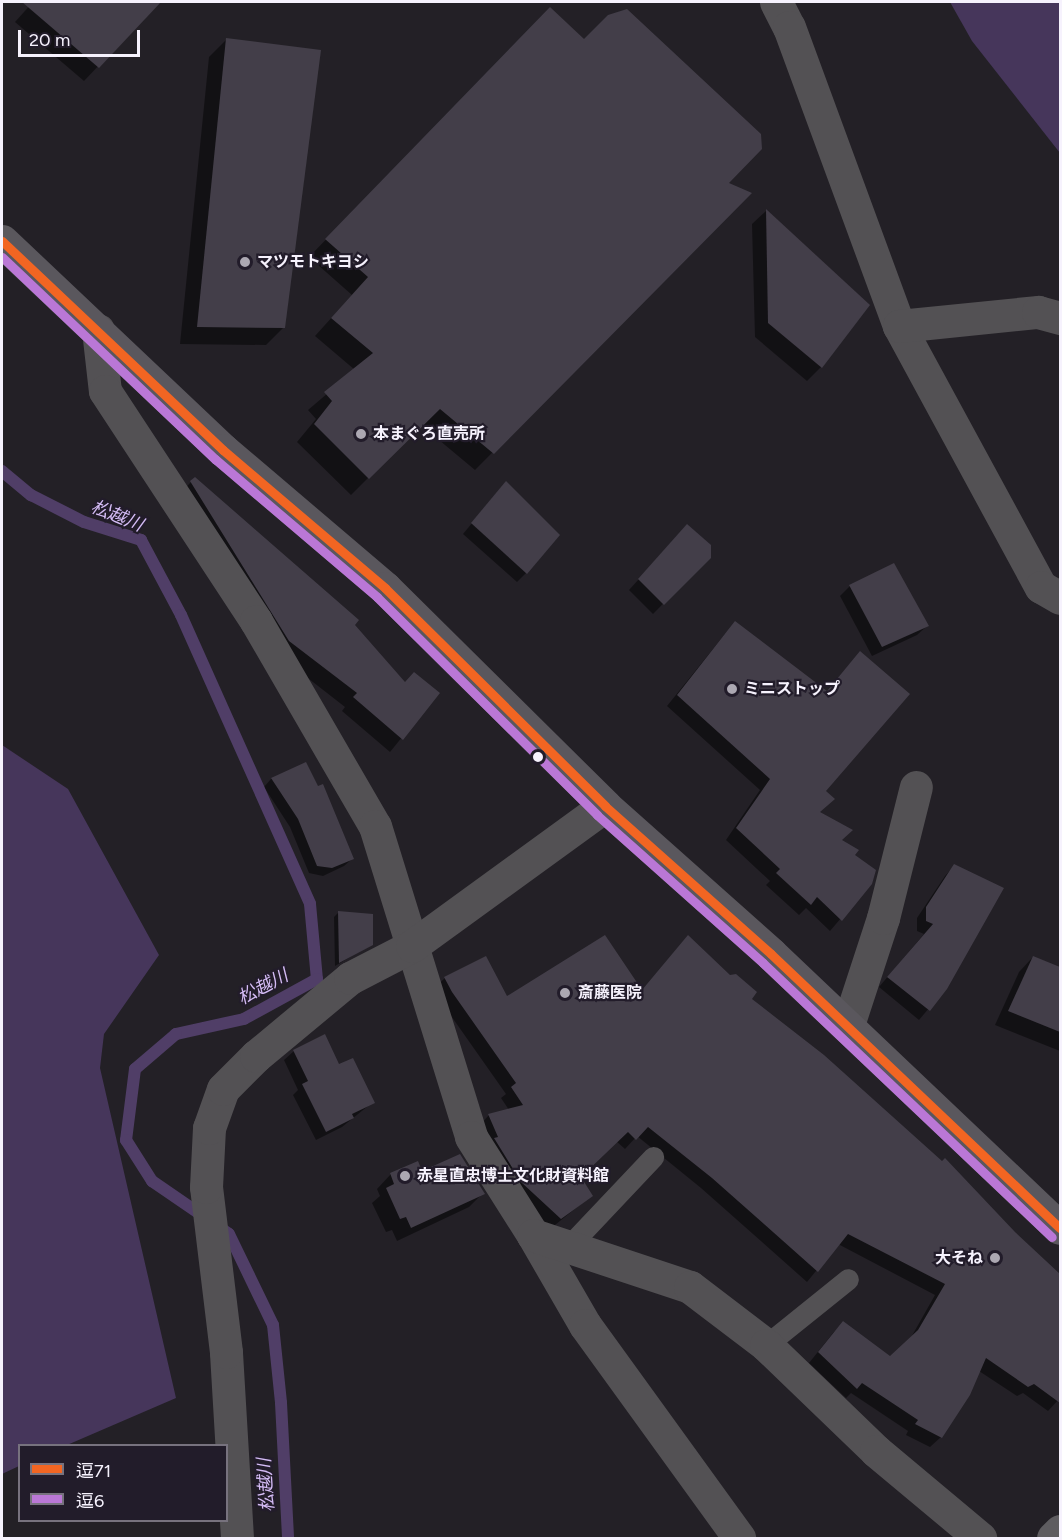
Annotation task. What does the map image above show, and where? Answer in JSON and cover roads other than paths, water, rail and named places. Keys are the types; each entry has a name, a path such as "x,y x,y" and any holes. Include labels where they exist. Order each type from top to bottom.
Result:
{"highway":[{"path":"2,241 223,450 385,588 605,806 848,1026 1060,1228"}],"main road":[{"path":"1053,1539 1060,1531"}],"street":[{"path":"776,2 789,27 899,326 1041,587 1060,598"},
{"path":"899,326 1038,312 1060,318"},
{"path":"98,330 105,391 256,621 375,826 471,1137 533,1235 585,1326 739,1539"},
{"path":"848,1026 884,918 916,787"},
{"path":"237,1539 226,1352 206,1186 209,1128 223,1089 256,1056 350,978 412,946 605,806"},
{"path":"533,1235 690,1287 766,1345 876,1451 980,1539"}],"lane":[{"path":"568,1247 653,1157"},
{"path":"766,1345 848,1278"}],"waterway":[{"name":"松越川","path":"2,471 31,495 84,522 141,540 181,615 310,904 317,979 244,1019 176,1034 135,1069 126,1140 152,1181 229,1234 273,1325 281,1403 288,1538"}],"place":[{"name":"マツモトキヨシ","path":"245,262"},
{"name":"本まぐろ直売所","path":"361,434"},
{"name":"ミニストップ","path":"732,689"},
{"name":"斎藤医院","path":"565,993"},
{"name":"赤星直忠博士文化財資料館","path":"405,1176"},
{"name":"大そね","path":"995,1258"}]}
